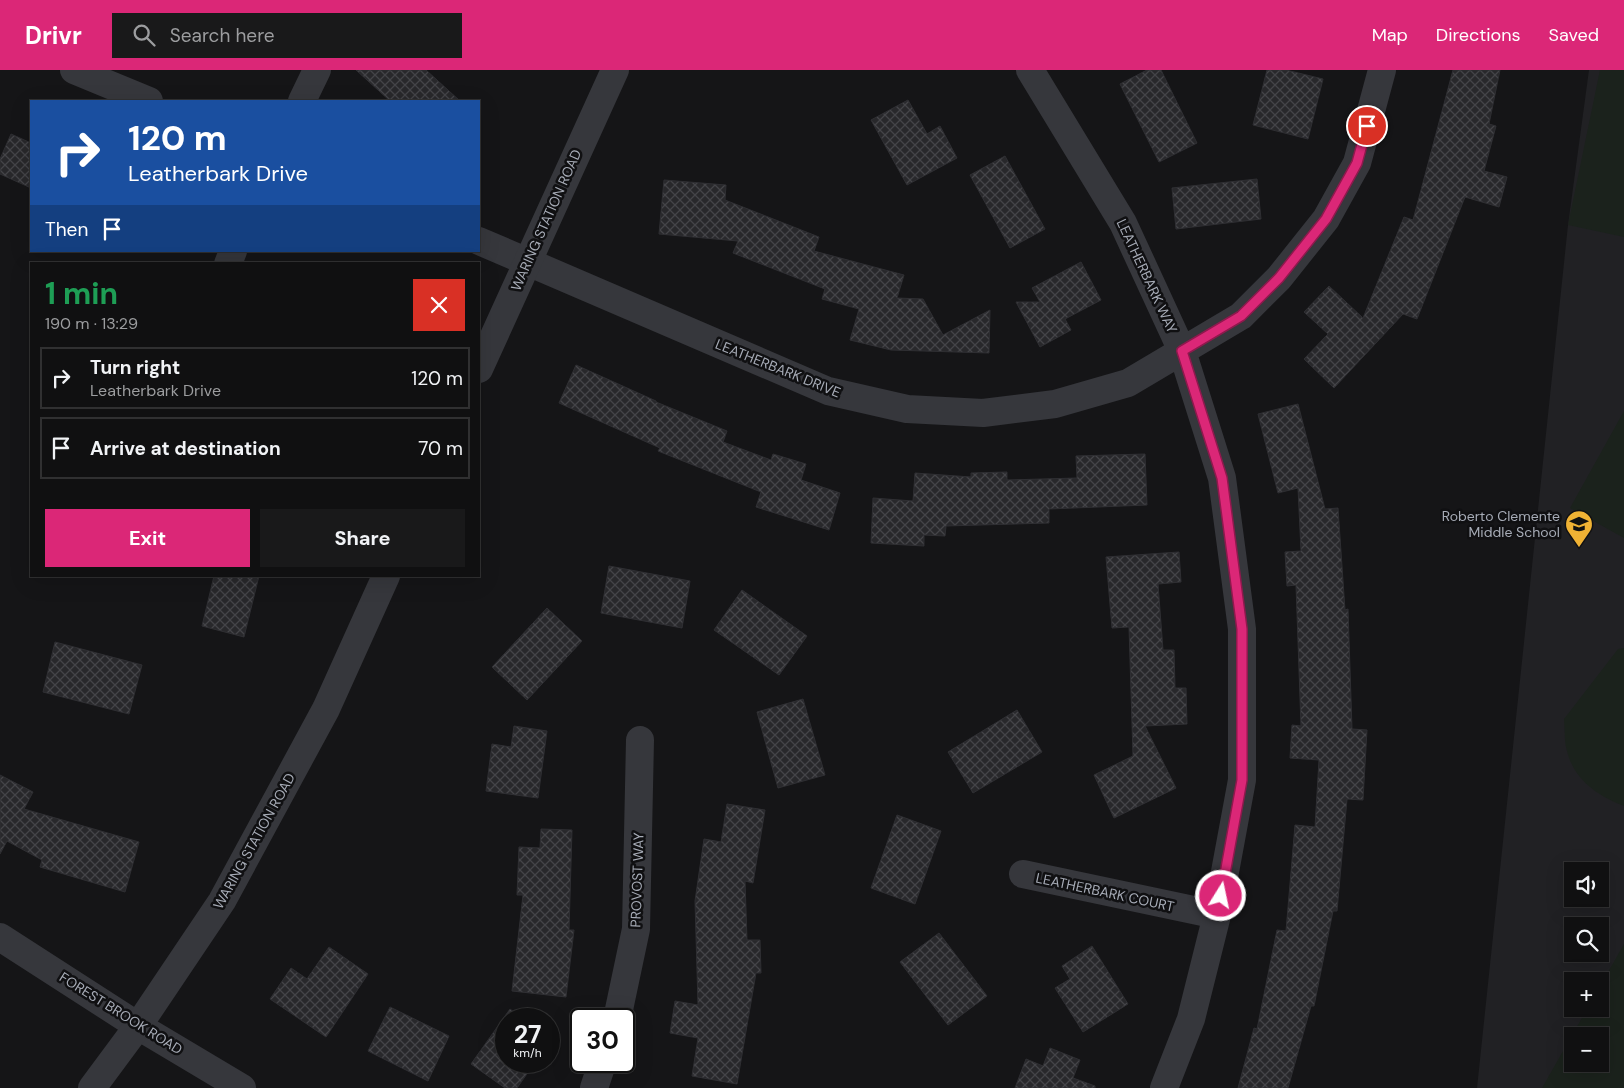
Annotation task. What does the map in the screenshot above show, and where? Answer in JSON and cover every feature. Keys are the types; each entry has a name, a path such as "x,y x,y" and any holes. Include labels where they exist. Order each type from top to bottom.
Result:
{"street":[{"path":"74,70 147,100"},
{"path":"302,100 317,70"},
{"name":"WARING STATION ROAD","path":"480,367 615,70"},
{"name":"LEATHERBARK WAY","path":"1030,70 1123,223 1182,351 1222,478 1242,629 1242,780 1217,915 1191,1019 1164,1088"},
{"name":"LEATHERBARK DRIVE","path":"527,262 828,391 907,409 983,413 1055,404 1128,383 1241,316 1279,278 1326,219 1357,163 1382,70"},
{"path":"480,241 527,262"},
{"name":"WARING STATION ROAD","path":"92,1088 138,1026 222,901 326,709 386,577"},
{"name":"PROVOST WAY","path":"620,1008 636,929 640,740"},
{"name":"LEATHERBARK COURT","path":"1023,874 1217,915"},
{"name":"FOREST BROOK ROAD","path":"0,937 138,1026 242,1088"},
{"path":"594,1088 599,1073"}],"shaded area":[{"name":"Roberto Clemente Middle School","path":"1589,70 1624,70 1624,1088 1477,1088 1568,225"},
{"path":"1600,70 1624,70 1624,237 1568,225"},
{"path":"1624,411 1624,538 1570,508"},
{"path":"1624,648 1624,806 1596,792 1581,779 1570,761 1566,747 1564,719 1618,649"},
{"path":"1624,944 1624,1088 1542,1088 1564,1049 1564,1072 1609,1072 1609,1027 1577,1027 1582,1017 1609,1017 1608,972"}],"building":[{"path":"356,70 426,70 459,100 389,100"},
{"path":"1147,70 1161,70 1197,143 1159,162 1120,84"},
{"path":"1267,70 1286,70 1323,79 1308,139 1253,125"},
{"path":"1453,70 1500,70 1489,124 1496,126 1484,171 1507,177 1499,207 1465,197 1417,319 1403,314 1334,388 1304,359 1328,334 1304,312 1329,286 1363,318 1404,217 1413,220"},
{"path":"908,100 927,134 940,126 957,158 907,185 871,120"},
{"path":"11,134 30,143 30,188 0,174 0,159"},
{"path":"1005,156 1045,229 1010,248 970,175"},
{"path":"1257,179 1261,219 1176,229 1172,188"},
{"path":"664,180 726,185 725,200 819,237 814,251 904,275 897,298 923,299 943,335 990,310 989,353 891,350 850,340 859,309 822,299 825,289 733,253 738,241 659,234"},
{"path":"1081,262 1101,300 1065,319 1071,330 1040,347 1016,302 1040,302 1032,288"},
{"path":"576,365 656,402 727,431 723,442 771,460 773,454 806,464 801,480 840,493 829,530 756,507 761,492 658,451 660,448 559,403"},
{"path":"1298,404 1325,509 1338,508 1345,610 1348,609 1352,729 1367,730 1363,800 1347,799 1337,911 1333,911 1314,1006 1311,1006 1288,1088 1238,1088 1254,1028 1257,1029 1277,930 1286,931 1295,825 1315,827 1319,760 1290,758 1292,725 1301,726 1296,585 1287,586 1285,552 1301,551 1298,488 1278,493 1258,414"},
{"path":"1145,454 1147,505 1049,509 1049,523 946,526 945,536 924,535 924,546 871,543 873,498 913,501 915,473 971,477 971,473 1007,472 1007,480 1077,478 1076,456"},
{"path":"1179,552 1181,582 1158,584 1163,650 1174,650 1175,688 1186,688 1187,724 1145,726 1176,788 1114,818 1094,775 1133,756 1129,627 1112,628 1106,557"},
{"path":"609,566 690,581 682,628 601,613"},
{"path":"214,577 259,577 244,637 202,626"},
{"path":"742,590 807,636 779,675 714,630"},
{"path":"547,608 582,641 527,700 492,667"},
{"path":"55,642 142,665 129,714 43,692"},
{"path":"803,699 825,775 778,788 757,712"},
{"path":"1017,710 1042,752 973,793 948,752"},
{"path":"514,726 547,731 538,798 486,791 492,744 511,747"},
{"path":"0,775 33,792 24,809 139,842 125,892 40,867 42,860 7,841 0,854"},
{"path":"727,804 765,810 753,883 745,881 747,940 760,940 761,973 756,973 737,1084 692,1076 698,1038 670,1033 675,1001 698,1005 695,901 704,839 721,842"},
{"path":"897,815 941,831 915,904 871,888"},
{"path":"541,829 572,830 569,930 574,930 566,997 512,991 523,895 517,895 519,847 540,848"},
{"path":"939,933 987,996 948,1025 900,962"},
{"path":"1092,946 1128,1004 1083,1032 1055,988 1070,979 1062,966"},
{"path":"329,947 368,974 326,1037 270,999 291,968 307,979"},
{"path":"390,1007 449,1036 428,1081 368,1051"},
{"path":"495,1030 495,1073 528,1073 517,1088 505,1088 471,1064"},
{"path":"1050,1048 1080,1060 1073,1078 1095,1086 1095,1088 1015,1088 1026,1059 1043,1066"}],"place":[{"name":"Roberto Clemente Middle School","path":"1579,548"}],"route":[{"path":"1221,896 1242,780 1242,629 1222,478 1182,351 1241,316 1279,278 1326,219 1357,163 1367,126"}]}
